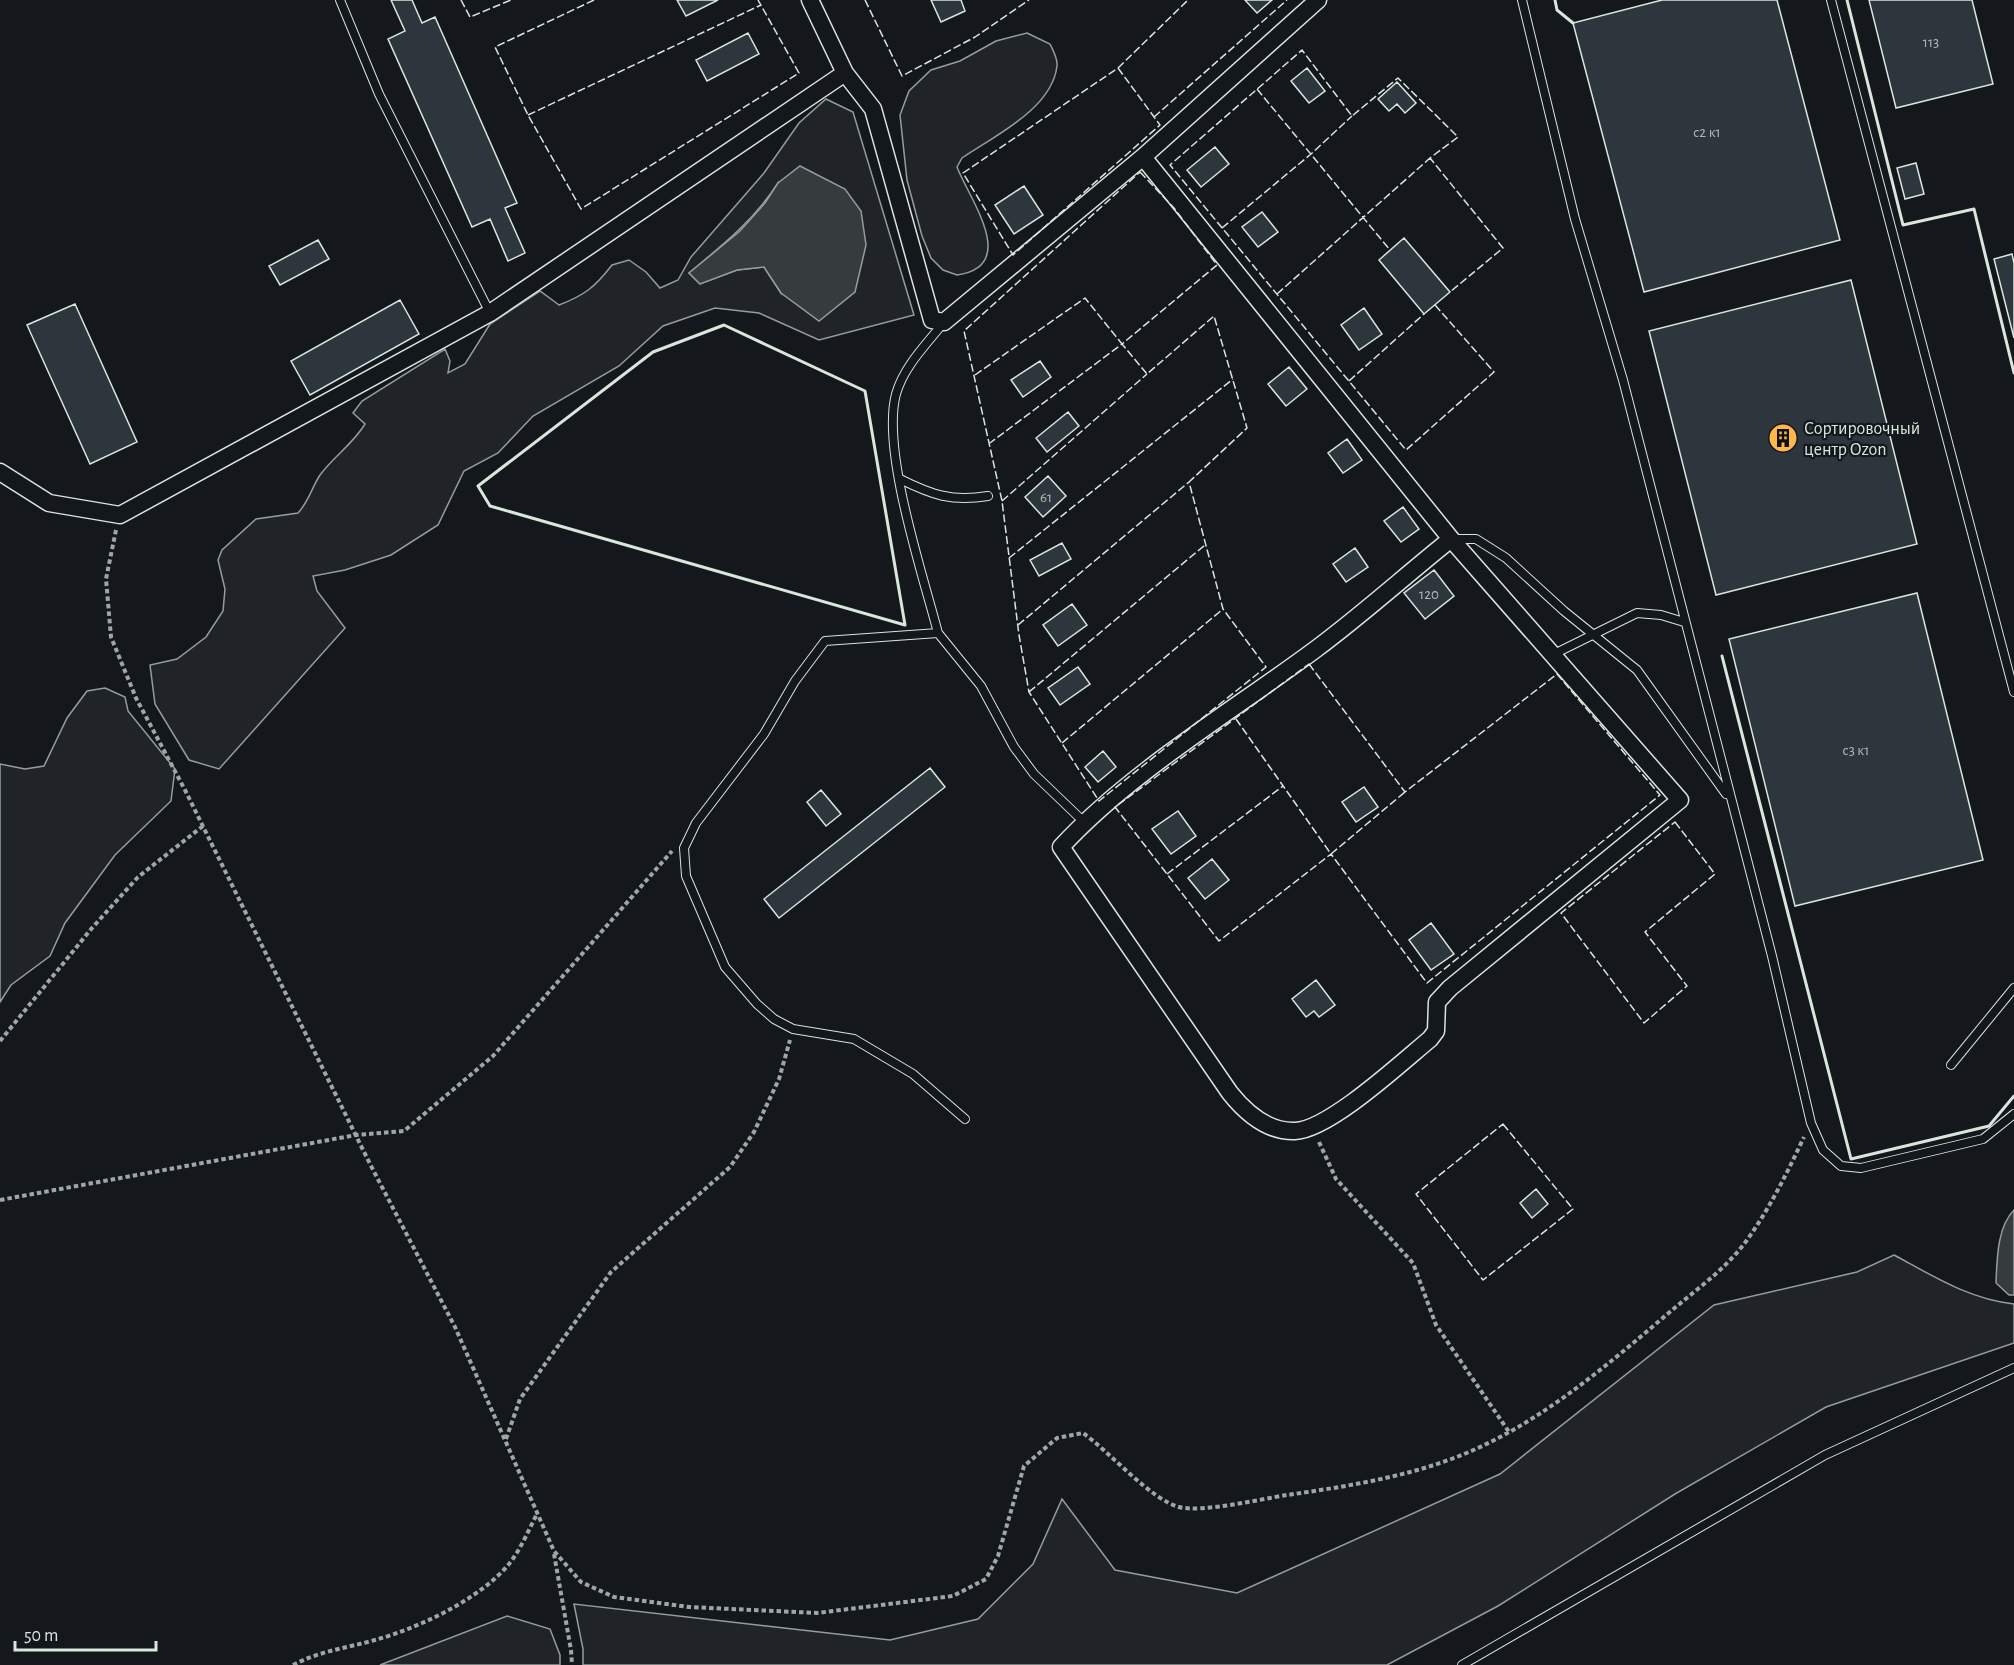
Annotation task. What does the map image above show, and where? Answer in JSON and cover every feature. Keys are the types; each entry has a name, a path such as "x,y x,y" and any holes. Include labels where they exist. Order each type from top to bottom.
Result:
{"street":[{"path":"810,0 844,73 873,109 932,320 944,322 1143,156 1318,0"},
{"path":"0,472 48,503 120,514 490,313 844,73"},
{"path":"1143,156 1450,539 1680,800 1450,988 1437,1002 1436,1031 1430,1039 1370,1089 1313,1127 1294,1131 1267,1126 1245,1112 1230,1094 1061,847 1084,822 1161,762 1318,647 1450,539"}],"lane":[{"path":"340,0 380,94 490,313"},
{"path":"1522,0 1575,219 1623,380 1772,956 1810,1123 1823,1150 1841,1166 1861,1168 1983,1139 2014,1114"},
{"path":"1831,0 2014,692"},
{"path":"944,322 906,368 896,395 892,434 900,479 938,633 981,686 1014,747 1034,774 1084,822"},
{"path":"900,479 928,493 962,501 988,496"},
{"path":"1450,539 1476,539 1506,558 1637,670 1719,782 1732,805"},
{"path":"1552,655 1636,613 1661,615 1684,622"},
{"path":"938,633 825,641 795,681 764,734 696,823 684,848 686,876 725,967 757,1004 774,1019 793,1029 854,1039 913,1074 965,1119"},
{"path":"1951,1065 2014,988"},
{"path":"1462,1665 1825,1455 2014,1368"}],"path":[{"path":"120,514 106,579 111,637 136,698 203,826 454,1327 538,1511 554,1551 572,1650 572,1665"},
{"path":"0,1041 92,928 138,877 203,826"},
{"path":"0,1200 356,1135 404,1131 493,1056 674,849"},
{"path":"506,1440 520,1399 611,1272 730,1167 754,1132 779,1079 793,1029"},
{"path":"554,1551 581,1582 615,1597 689,1607 817,1613 953,1596 986,1578 998,1556 1024,1466 1057,1438 1083,1433 1102,1446 1159,1499 1181,1508 1324,1490 1406,1473 1455,1458 1509,1432 1564,1397 1715,1274 1746,1241 1782,1184 1810,1123"},
{"path":"1313,1127 1336,1179 1413,1263 1436,1325 1509,1432"},
{"path":"292,1665 310,1656 377,1640 432,1617 483,1589 510,1563 538,1511"}],"shaded area":[{"path":"1027,33 1050,44 1057,63 1053,81 1045,95 1020,120 962,158 957,167 979,212 988,245 986,259 976,269 957,275 943,270 931,258 922,236 907,180 900,115 909,91 931,70 960,61 996,41"},
{"path":"826,99 853,112 914,315 819,340 759,313 715,308 663,326 619,366 533,416 498,453 464,471 438,525 391,555 345,570 313,576 317,591 345,628 219,769 189,760 155,704 150,665 177,659 206,637 223,611 225,589 218,560 222,550 256,519 298,513 320,475 365,424 353,413 362,401 445,349 450,361 448,373 465,364 490,324 540,291 559,305 589,290 612,265 629,260 646,272 660,288 678,280 691,257 764,173 799,123","holes":["778,183 781,293 764,267 737,270 700,284 689,273 726,242 759,209"]},
{"path":"800,166 845,189 861,211 866,245 855,292 819,321 781,293 764,267 737,270 700,284 689,273 740,231 765,203 778,183"},
{"path":"105,688 125,697 128,711 175,769 171,801 115,855 65,923 50,956 11,985 0,1002 0,764 25,769 44,766 67,718 87,691"},
{"path":"2014,1210 2014,1295 2009,1295 1996,1283 1997,1264 2004,1225"},
{"path":"1894,1255 1967,1292 2014,1304 2014,1343 1826,1407 1675,1494 1498,1606 1387,1665 583,1665 583,1649 574,1604 890,1640 978,1619 1033,1564 1062,1499 1115,1570 1237,1593 1500,1474 1714,1305 1857,1272"},
{"path":"507,1616 550,1629 560,1655 560,1665 380,1665"}],"building":[{"path":"391,0 412,0 422,23 435,17 517,203 505,208 525,253 508,261 490,219 472,227 388,39 405,31"},
{"path":"677,0 718,0 686,16"},
{"path":"931,0 961,0 965,11 941,22"},
{"path":"1245,0 1272,0 1257,13"},
{"path":"1662,0 1777,0 1840,240 1644,292 1573,23"},
{"path":"1869,0 1972,0 1993,84 1896,108"},
{"path":"748,33 759,54 707,81 696,60"},
{"path":"1307,68 1325,91 1309,103 1291,81"},
{"path":"1397,82 1416,103 1405,113 1397,104 1389,111 1378,99"},
{"path":"1215,147 1229,164 1201,187 1187,170"},
{"path":"1916,163 1924,194 1905,199 1897,168"},
{"path":"1024,186 1043,215 1014,234 995,205"},
{"path":"1262,212 1278,232 1258,247 1242,227"},
{"path":"1404,238 1450,292 1424,314 1379,260"},
{"path":"318,240 329,259 280,285 269,266"},
{"path":"2012,254 2014,263 2014,338 1994,259"},
{"name":"Сортировочный центр Ozon","path":"1851,280 1917,544 1716,595 1649,331"},
{"path":"400,300 419,334 310,395 291,361"},
{"path":"75,304 137,442 90,464 27,325"},
{"path":"1364,308 1382,334 1359,350 1341,325"},
{"path":"1040,361 1051,377 1023,397 1011,380"},
{"path":"1289,367 1307,389 1286,406 1268,384"},
{"path":"1068,412 1079,426 1047,452 1036,438"},
{"path":"1347,439 1362,460 1343,473 1328,453"},
{"path":"1048,476 1066,496 1043,517 1025,497"},
{"path":"1403,507 1419,529 1401,542 1384,521"},
{"path":"1062,543 1071,559 1039,576 1030,560"},
{"path":"1355,548 1368,567 1346,582 1333,564"},
{"path":"1434,570 1454,596 1425,619 1404,593"},
{"path":"1917,593 1983,860 1795,906 1729,639"},
{"path":"1072,604 1087,625 1058,646 1043,625"},
{"path":"1078,667 1090,684 1060,705 1048,688"},
{"path":"1103,751 1116,767 1098,782 1085,767"},
{"path":"930,768 945,787 779,918 764,899"},
{"path":"1364,787 1378,807 1356,822 1342,802"},
{"path":"821,790 841,814 826,826 807,802"},
{"path":"1178,811 1196,836 1171,854 1152,829"},
{"path":"1212,859 1229,880 1205,899 1188,878"},
{"path":"1431,923 1454,954 1431,970 1409,940"},
{"path":"1316,980 1335,1005 1319,1017 1314,1011 1306,1017 1292,999"},
{"path":"1536,1189 1548,1204 1532,1218 1520,1203"}],"fence":[{"path":"461,0 470,17 511,0"},
{"path":"594,0 495,47 528,115 581,209 799,73 758,0"},
{"path":"865,0 902,76 975,37 1029,0"},
{"path":"1118,68 1188,0"},
{"path":"1154,117 1287,0"},
{"path":"528,115 761,5"},
{"path":"1435,305 1494,372 1406,450 1170,165 1302,50 1352,116 1398,78 1458,137 1430,158 1503,248 1450,292"},
{"path":"1118,68 1160,125 1013,255 963,173 1118,68"},
{"path":"1257,89 1390,250"},
{"path":"1222,228 1311,154 1352,116"},
{"path":"1277,294 1430,158"},
{"path":"1140,172 1174,208 1217,265 1122,344 1147,374 1214,316 1247,428 1189,482 1223,609 1266,667 1099,801 1029,692 1019,635 1002,501 964,331 1140,172"},
{"path":"975,375 1085,298 1122,344 990,443"},
{"path":"1349,381 1424,314"},
{"path":"1002,501 1147,374"},
{"path":"1009,558 1233,379"},
{"path":"1018,625 1189,482"},
{"path":"1029,692 1205,545"},
{"path":"1062,743 1223,609"},
{"path":"1309,664 1405,792 1557,674 1660,795 1427,983 1331,854 1219,941 1115,807 1309,664"},
{"path":"1236,719 1331,854 1405,792"},
{"path":"1167,874 1283,786"},
{"path":"1675,822 1715,874 1645,932 1687,986 1644,1023 1561,913 1675,822"},
{"path":"1503,1124 1573,1209 1483,1280 1416,1194 1503,1124"}],"wall":[{"path":"1555,0 1557,10 1573,23"},
{"path":"1847,0 1903,225 1974,209 2014,373"},
{"path":"724,325 865,391 905,625 490,506 478,486 653,352 724,325"},
{"path":"1722,656 1851,1159 1989,1126 2014,1096"}],"place":[{"name":"Сортировочный центр Ozon","path":"1783,438"}]}
